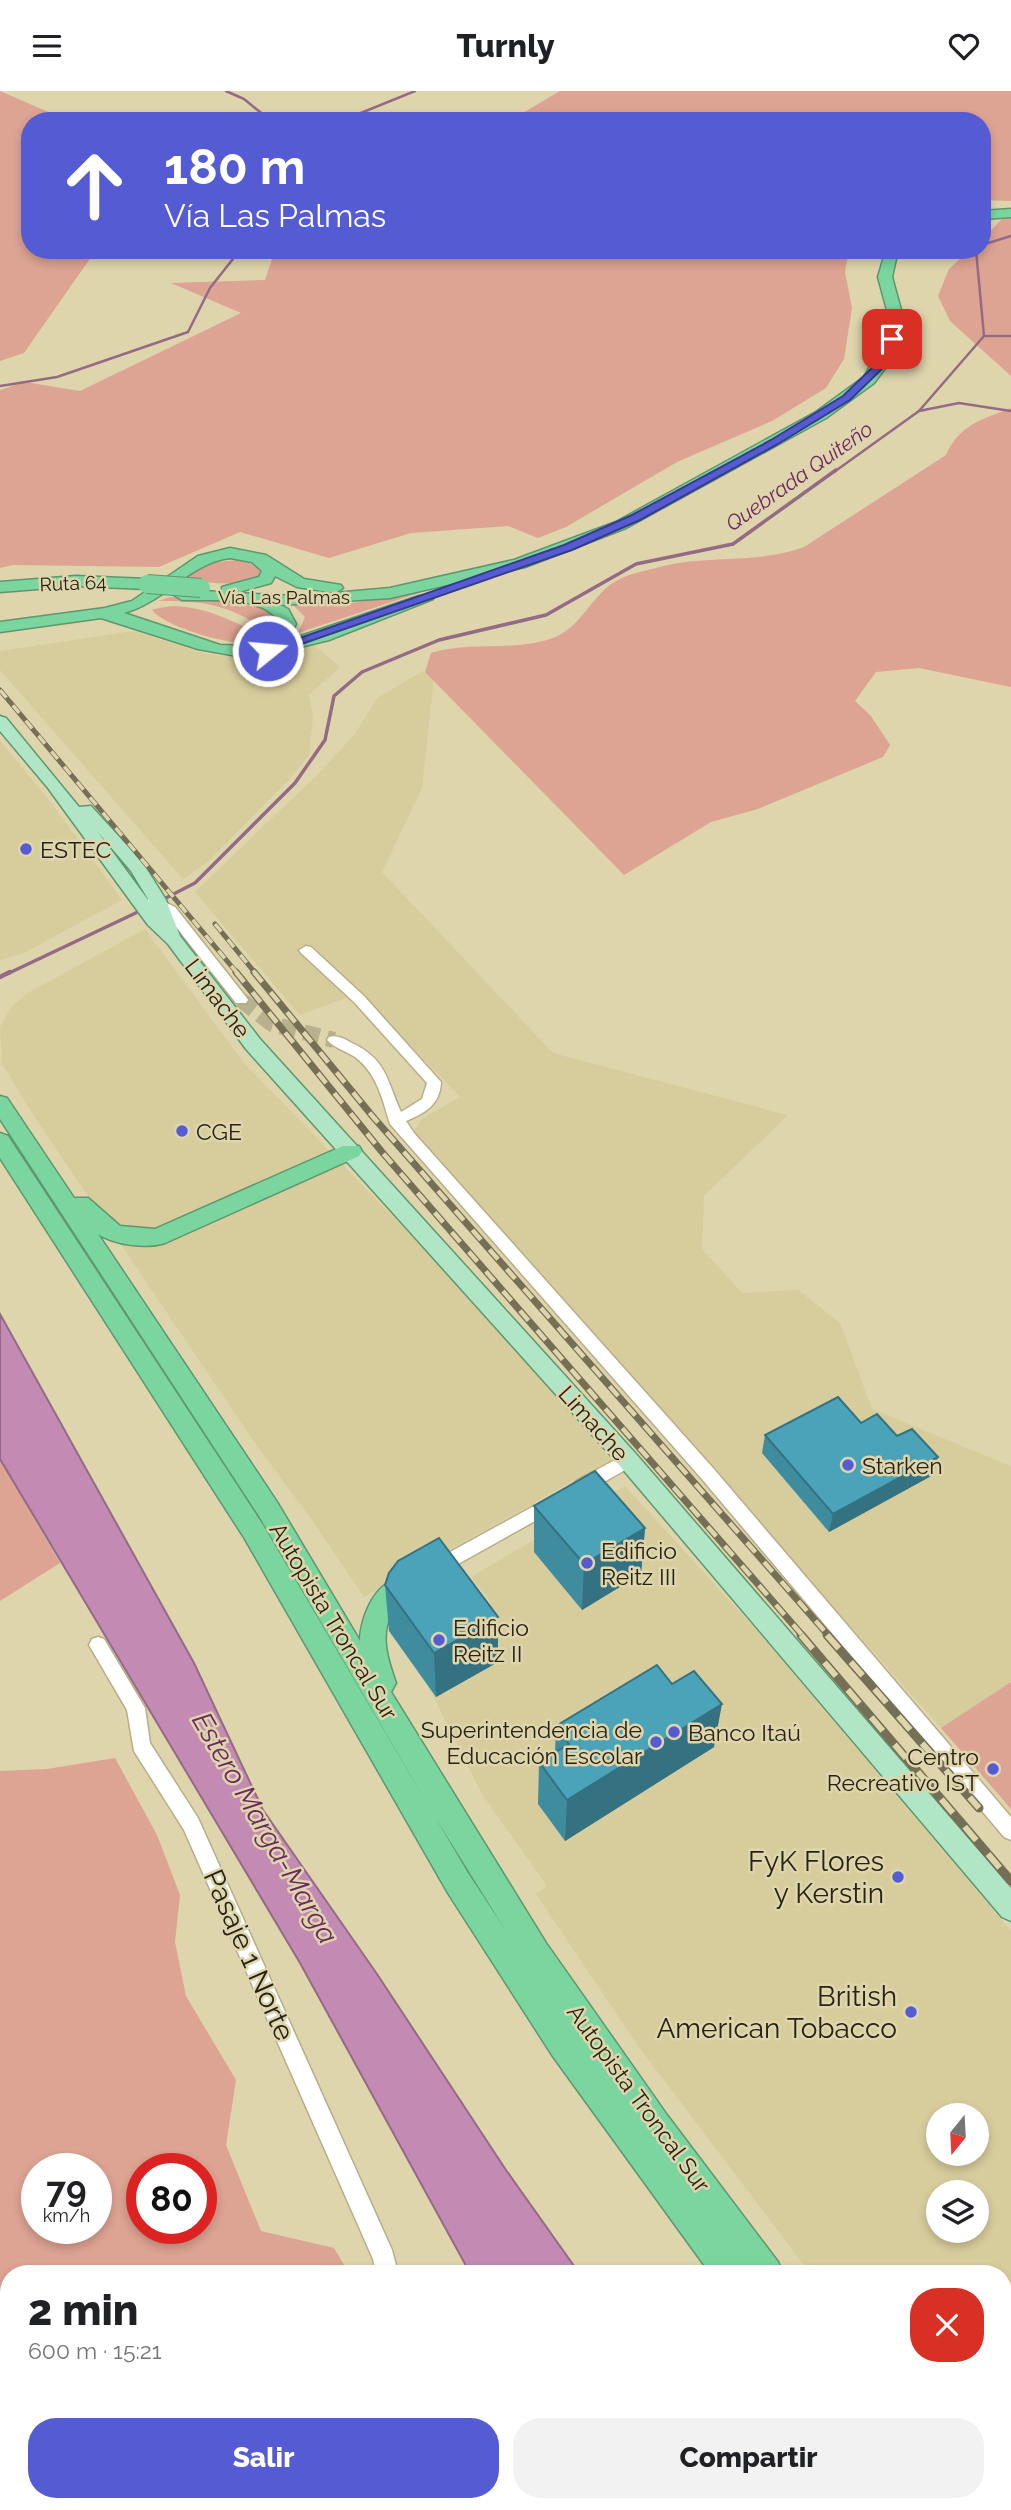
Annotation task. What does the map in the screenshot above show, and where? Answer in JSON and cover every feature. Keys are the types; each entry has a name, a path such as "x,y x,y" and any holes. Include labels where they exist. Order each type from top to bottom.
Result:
{"highway":[{"path":"991,212 1011,211"},
{"name":"Vía Las Palmas","path":"143,598 201,588 293,594 373,588 471,569 564,540 636,506 827,403 867,367 880,344 883,316 873,275 878,259"},
{"name":"Vía Las Palmas","path":"143,598 182,595 315,601 372,596 443,583 519,564 583,542 636,517 774,442 857,390 879,367 892,339 894,310 885,277 890,259"},
{"path":"5,625 125,608 205,558 230,553 260,558 288,578 306,585 373,588"},
{"path":"225,590 250,587 265,580 270,571 260,558"},
{"path":"93,612 128,619 198,645 232,652 259,653 341,628 519,564"},
{"name":"Ruta 64","path":"3,591 74,589 143,598"},
{"path":"143,598 167,628 222,644 266,644 285,632 288,620 277,609 254,600"},
{"name":"Autopista Troncal Sur","path":"0,1103 268,1509 495,1889 588,2029 761,2265"},
{"name":"Autopista Troncal Sur","path":"2,1145 254,1532 458,1882 563,2044 723,2265"},
{"path":"57,1186 107,1230 131,1237 157,1237 351,1150"},
{"path":"404,1739 371,1643 378,1613 408,1583"}],"main road":[{"name":"Limache","path":"0,721 54,784 93,817 123,851 174,940 253,1044 628,1460 1011,1908"}],"street":[{"name":"Limache","path":"150,901 241,1000"},
{"path":"306,950 359,999 434,1082 435,1092 425,1107 395,1120"},
{"path":"334,1041 364,1054 375,1063 382,1073 395,1120 707,1473 1011,1831"},
{"path":"408,1583 628,1460"},
{"name":"Pasaje 1 Norte","path":"98,1645 136,1708 141,1745 191,1824 385,2265"}],"shaded area":[{"path":"0,91 48,112 21,112 21,259 90,259 24,353 0,361"},
{"path":"560,91 1011,91 1011,201 991,200 991,112 524,112"},
{"path":"1011,209 1011,376 950,321 938,296 949,269 960,259 991,259 991,230"},
{"path":"272,259 847,259 845,272 852,308 844,359 826,388 772,421 677,462 566,527 538,538 508,526 411,533 329,558 240,532 159,567 13,565 0,568 0,390 25,382 80,391 241,313 171,283 265,280"},
{"path":"1011,408 1011,687 919,668 876,672 855,701 871,716 890,745 883,757 758,809 711,822 624,875 425,672 431,653 446,649 523,645 553,638 572,626 610,585 629,575 674,564 767,556 804,547 946,455 958,436 972,424"},
{"path":"237,560 260,566 260,578 232,584 184,580 208,563"},
{"path":"434,588 298,633 305,617 293,605 352,603"},
{"path":"170,597 229,600 273,611 281,630 261,642 251,643 221,640 187,630 172,624 152,610 178,606 192,608 218,615 255,632 265,628 214,606 158,601"},
{"path":"133,631 203,653 241,658 268,655 309,641 340,667 309,695 313,717 309,755 288,781 209,861 183,879 0,670 0,651"},
{"path":"423,671 434,677 422,788 382,872 553,1053 788,1115 704,1196 702,1249 742,1293 798,1290 840,1323 872,1409 1011,1466 1011,1682 941,1728 412,1133 422,1119 460,1097 360,993 300,1015 195,892 320,772 355,734 377,698"},
{"path":"0,741 49,800 122,900 24,953 0,960"},
{"path":"145,929 244,1063 469,1295 611,1460 364,1597 255,1443 38,1122 2,1064 0,1027 12,1006 26,994"},
{"path":"0,1459 60,1563 0,1601"},
{"path":"625,1486 759,1633 1011,1931 1011,2265 804,2265 638,2046 536,1894 547,1886 482,1794 408,1646 491,1602 471,1577"},
{"name":"Centro Recreativo IST","path":"1011,1682 1011,1809 941,1728"},
{"path":"115,1758 157,1835 180,1895 175,1942 186,1996 236,2080 226,2145 261,2231 334,2248 344,2265 0,2265 0,1771 47,1769"}],"water":[{"name":"Estero Marga-Marga","path":"0,1314 194,1663 263,1810 573,2265 466,2265 300,1963 0,1459"}],"building":[{"name":"Starken","path":"838,1397 861,1423 877,1414 897,1436 912,1429 938,1457 833,1514 765,1435"},
{"path":"595,1471 645,1528 584,1564 534,1506"},
{"path":"439,1538 498,1617 434,1653 385,1585 389,1573 398,1561"},
{"path":"657,1665 672,1684 694,1671 722,1704 567,1800 539,1762 569,1744 556,1726"}],"waterway":[{"path":"226,91 244,99 260,112"},
{"path":"363,112 415,91"},
{"name":"Quebrada Quiteño","path":"991,242 1011,236"},
{"path":"0,386 57,377 188,332 210,288 233,259"},
{"name":"Quebrada Quiteño","path":"977,259 984,336"},
{"name":"Quebrada Quiteño","path":"919,411 984,336"},
{"path":"984,336 1011,336"},
{"path":"919,411 959,403 1011,411"},
{"name":"Quebrada Quiteño","path":"834,472 919,411"},
{"name":"Quebrada Quiteño","path":"162,900 195,883 295,783 325,740 334,696 362,672 439,640 546,615 636,564 733,544 836,470"},
{"path":"7,974 142,910"},
{"path":"0,977 10,972"}],"tunnel":[{"path":"241,1000 272,1024 334,1040"}],"railway":[{"path":"0,690 238,974"},
{"path":"215,924 256,974"},
{"path":"236,972 382,1152 803,1636"},
{"path":"254,972 374,1118 829,1636"},
{"path":"801,1635 1011,1881"},
{"path":"827,1635 979,1808"}],"place":[{"name":"ESTEC","path":"26,849"},
{"name":"CGE","path":"182,1131"},
{"name":"Starken","path":"848,1465"},
{"name":"Edificio Reitz III","path":"587,1563"},
{"name":"Edificio Reitz II","path":"439,1640"},
{"name":"Banco Itaú","path":"674,1732"},
{"name":"Superintendencia de Educación Escolar","path":"656,1742"},
{"name":"Centro Recreativo IST","path":"993,1769"},
{"name":"FyK Flores y Kerstin","path":"898,1877"},
{"name":"British American Tobacco","path":"911,2012"}],"route":[{"path":"268,651 568,548 636,517 774,442 847,398 869,380 879,367 892,339"}]}
